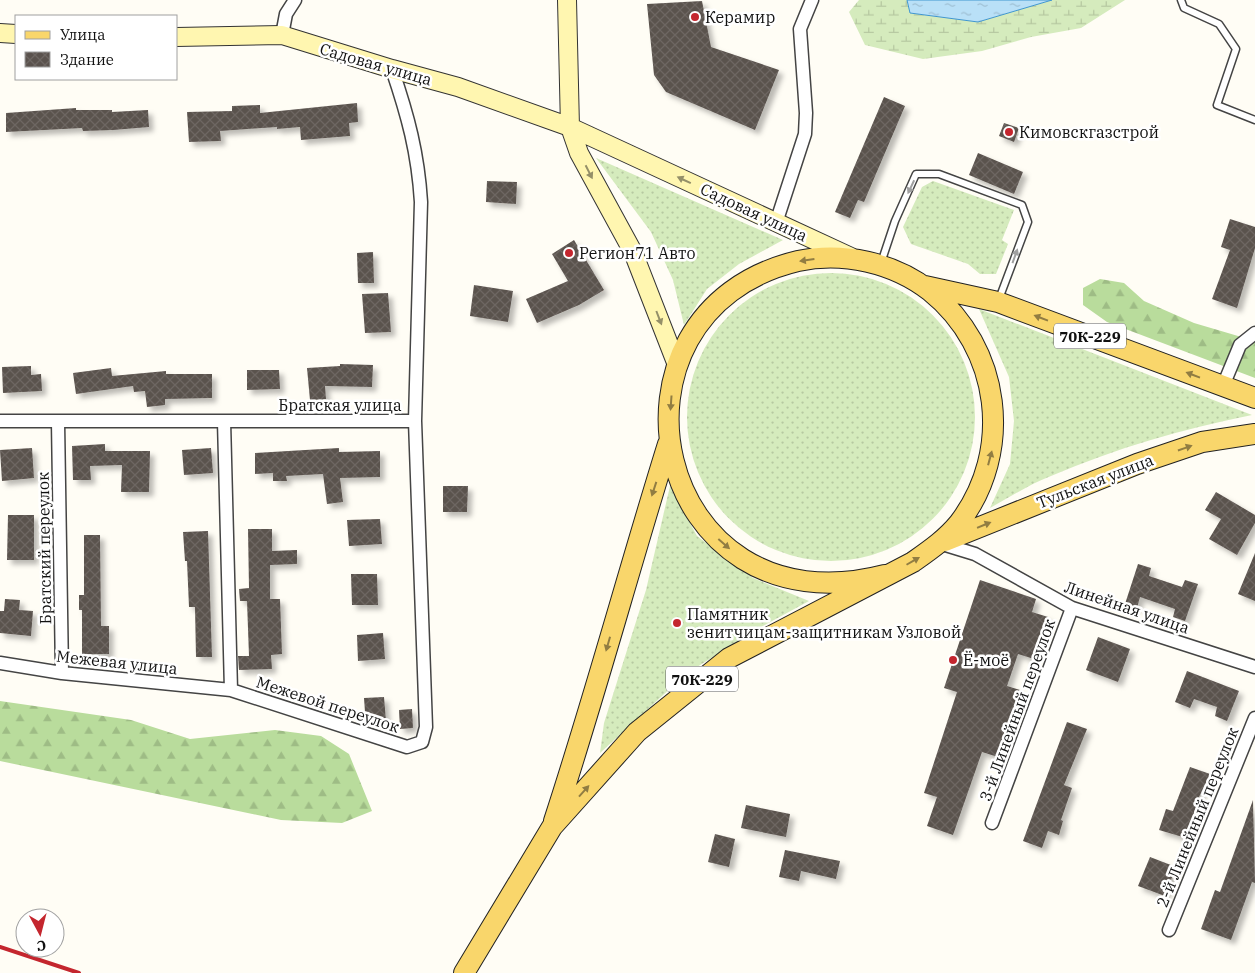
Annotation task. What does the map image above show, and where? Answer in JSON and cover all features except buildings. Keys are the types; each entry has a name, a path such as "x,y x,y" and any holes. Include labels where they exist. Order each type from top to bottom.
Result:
{"main road":[{"path":"567,0 570,127 579,153 633,252 677,364"},
{"path":"0,33 15,34"},
{"name":"Садовая улица","path":"178,37 282,35 458,87 570,127 856,260"},
{"name":"70К-229","path":"464,973 508,897 552,827 637,732 729,658 885,575 914,562 939,543 958,524 981,485 992,450 994,423 992,396 986,370 975,345 961,322 942,301 921,285 880,265 856,260 806,259 758,274 737,287 707,315 687,342 677,364 671,397 669,442 674,470 692,509 713,534 744,560 766,571 813,583 837,584 885,575"},
{"name":"70К-229","path":"921,285 998,302 1255,398"},
{"name":"Тульская улица","path":"939,543 1137,464 1202,442 1255,434"},
{"name":"70К-229","path":"552,827 591,707 636,547 669,442"}],"street":[{"path":"282,35 286,14 295,0"},
{"path":"776,223 805,134 806,113 800,55 800,29 812,0"},
{"name":"Братская улица","path":"0,421 415,421 421,202 419,167 408,116 392,69"},
{"path":"1223,386 1240,346 1255,333"},
{"name":"Межевой переулок","path":"224,421 232,690 407,746 422,742 426,727 415,421"},
{"name":"Братский переулок","path":"58,422 62,673"},
{"name":"Линейная улица","path":"939,543 975,554 1072,608 1255,666"},
{"name":"3-й Линейный переулок","path":"992,823 1072,608"},
{"name":"Межевая улица","path":"0,663 62,673 232,690"},
{"name":"2-й Линейный переулок","path":"1169,930 1255,718"}],"lane":[{"path":"1181,0 1184,8 1219,24 1236,49 1217,105 1255,120"},
{"path":"880,265 895,220 916,174 939,174 1022,205 1028,222 998,302"}],"green space":[{"path":"859,0 907,0 910,13 978,22 1052,0 1125,0 1081,28 1031,37 982,51 923,59 865,45 849,12"},
{"path":"596,158 783,240 739,264 707,289 684,325 673,280 651,232"},
{"path":"933,181 1014,210 1002,240 1008,244 996,274 980,274 968,264 911,244 903,227 922,187"},
{"path":"831,273 859,276 886,284 911,297 933,315 951,337 964,362 972,389 975,417 972,445 964,472 951,497 933,519 911,537 886,550 859,558 831,561 803,558 776,550 751,537 729,519 711,497 698,472 690,445 687,417 690,389 698,362 711,337 729,315 751,297 776,284 803,276"},
{"path":"1100,279 1124,283 1144,301 1194,323 1255,341 1255,378 1107,322 1083,305 1083,288"},
{"path":"979,309 1252,415 1201,426 1125,448 1035,483 990,508 1010,464 1014,421 1009,377"},
{"path":"670,486 697,536 753,578 809,601 752,632 686,674 600,753 604,723 646,590"},
{"path":"0,701 131,720 190,739 275,730 321,736 349,754 372,811 342,823 281,820 0,761"}],"water":[{"path":"907,0 1052,0 978,22 910,13"}],"railway":[{"path":"0,947 79,973"}],"place":[{"name":"Керамир","path":"695,17"},
{"name":"Кимовскгазстрой","path":"1009,132"},
{"name":"Регион71 Авто","path":"569,253"},
{"name":"Памятник зенитчицам-защитникам Узловой","path":"677,623"},
{"name":"Ё-моё","path":"953,660"}]}
